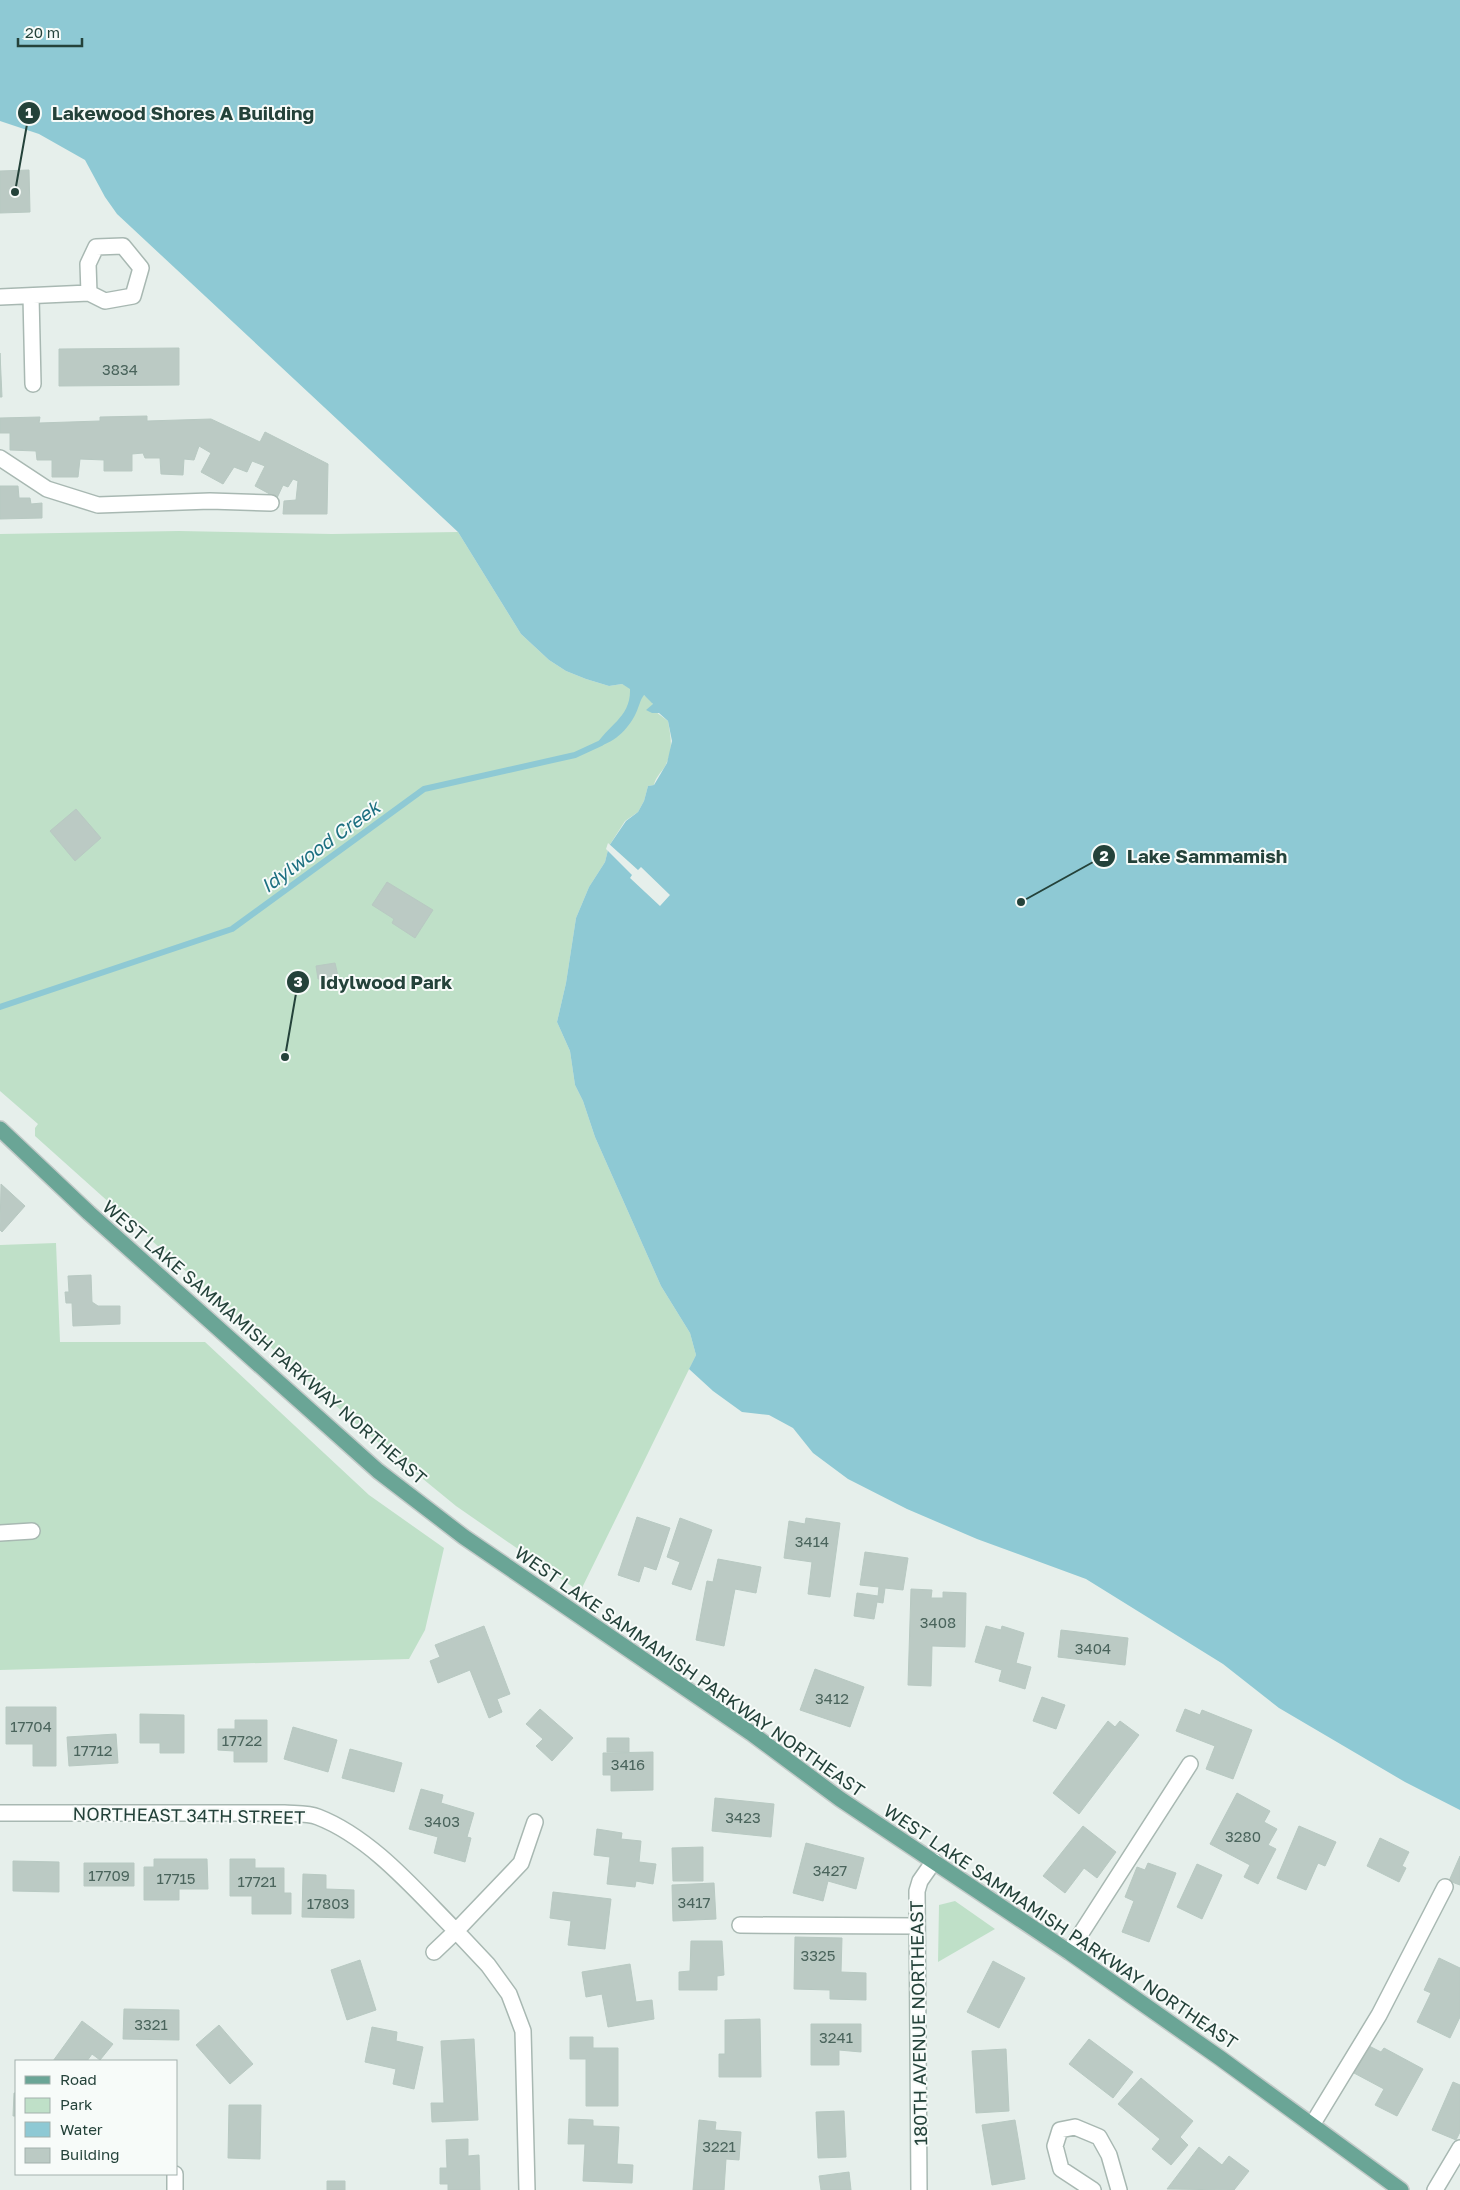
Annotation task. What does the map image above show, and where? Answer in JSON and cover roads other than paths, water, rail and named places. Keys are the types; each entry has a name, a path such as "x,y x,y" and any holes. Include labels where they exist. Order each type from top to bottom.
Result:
{"main road":[{"name":"WEST LAKE SAMMAMISH PARKWAY NORTHEAST","path":"0,1129 89,1213 378,1471 464,1537 751,1733 840,1799 1069,1952 1401,2190"}],"street":[{"path":"0,297 88,293"},
{"path":"31,296 33,384"},
{"path":"0,458 47,489 98,505 210,501 271,503"},
{"path":"0,1533 32,1531"},
{"path":"1069,1952 1190,1764"},
{"name":"NORTHEAST 34TH STREET","path":"0,1813 284,1813 317,1816 350,1833 378,1855 456,1931 488,1965 509,1994 523,2031 527,2190"},
{"path":"434,1952 520,1864 536,1822"},
{"name":"180TH AVENUE NORTHEAST","path":"920,2190 917,1891 920,1881 934,1861"},
{"path":"1312,2125 1379,2015 1444,1887"},
{"path":"740,1925 916,1926"},
{"path":"1093,2190 1061,2169 1055,2146 1060,2130 1075,2127 1099,2138 1109,2155 1119,2190"},
{"path":"1435,2190 1460,2148"},
{"path":"175,2175 175,2190"}],"water":[{"path":"0,0 1460,0 1460,1810 1405,1782 1279,1708 1223,1664 1086,1579 977,1539 907,1509 848,1479 813,1453 793,1428 769,1415 742,1412 713,1391 689,1369 696,1355 690,1333 661,1286 595,1137 583,1101 575,1085 570,1051 557,1022 566,983 576,918 589,887 605,862 609,846 626,821 638,812 644,801 648,786 654,785 667,763 672,741 668,721 659,713 652,713 646,710 653,704 644,695 633,719 624,730 608,743 595,747 623,714 627,707 630,689 622,684 609,686 586,679 566,671 549,660 521,634 458,532 117,214 105,197 85,160 39,134 0,121"}],"waterway":[{"name":"Idylwood Creek","path":"0,1007 232,929 424,789 575,755 601,743"}],"place":[{"name":"Lakewood Shores A Building","path":"15,192"},
{"name":"Lake Sammamish","path":"1021,902"},
{"name":"Idylwood Park","path":"285,1057"}]}
